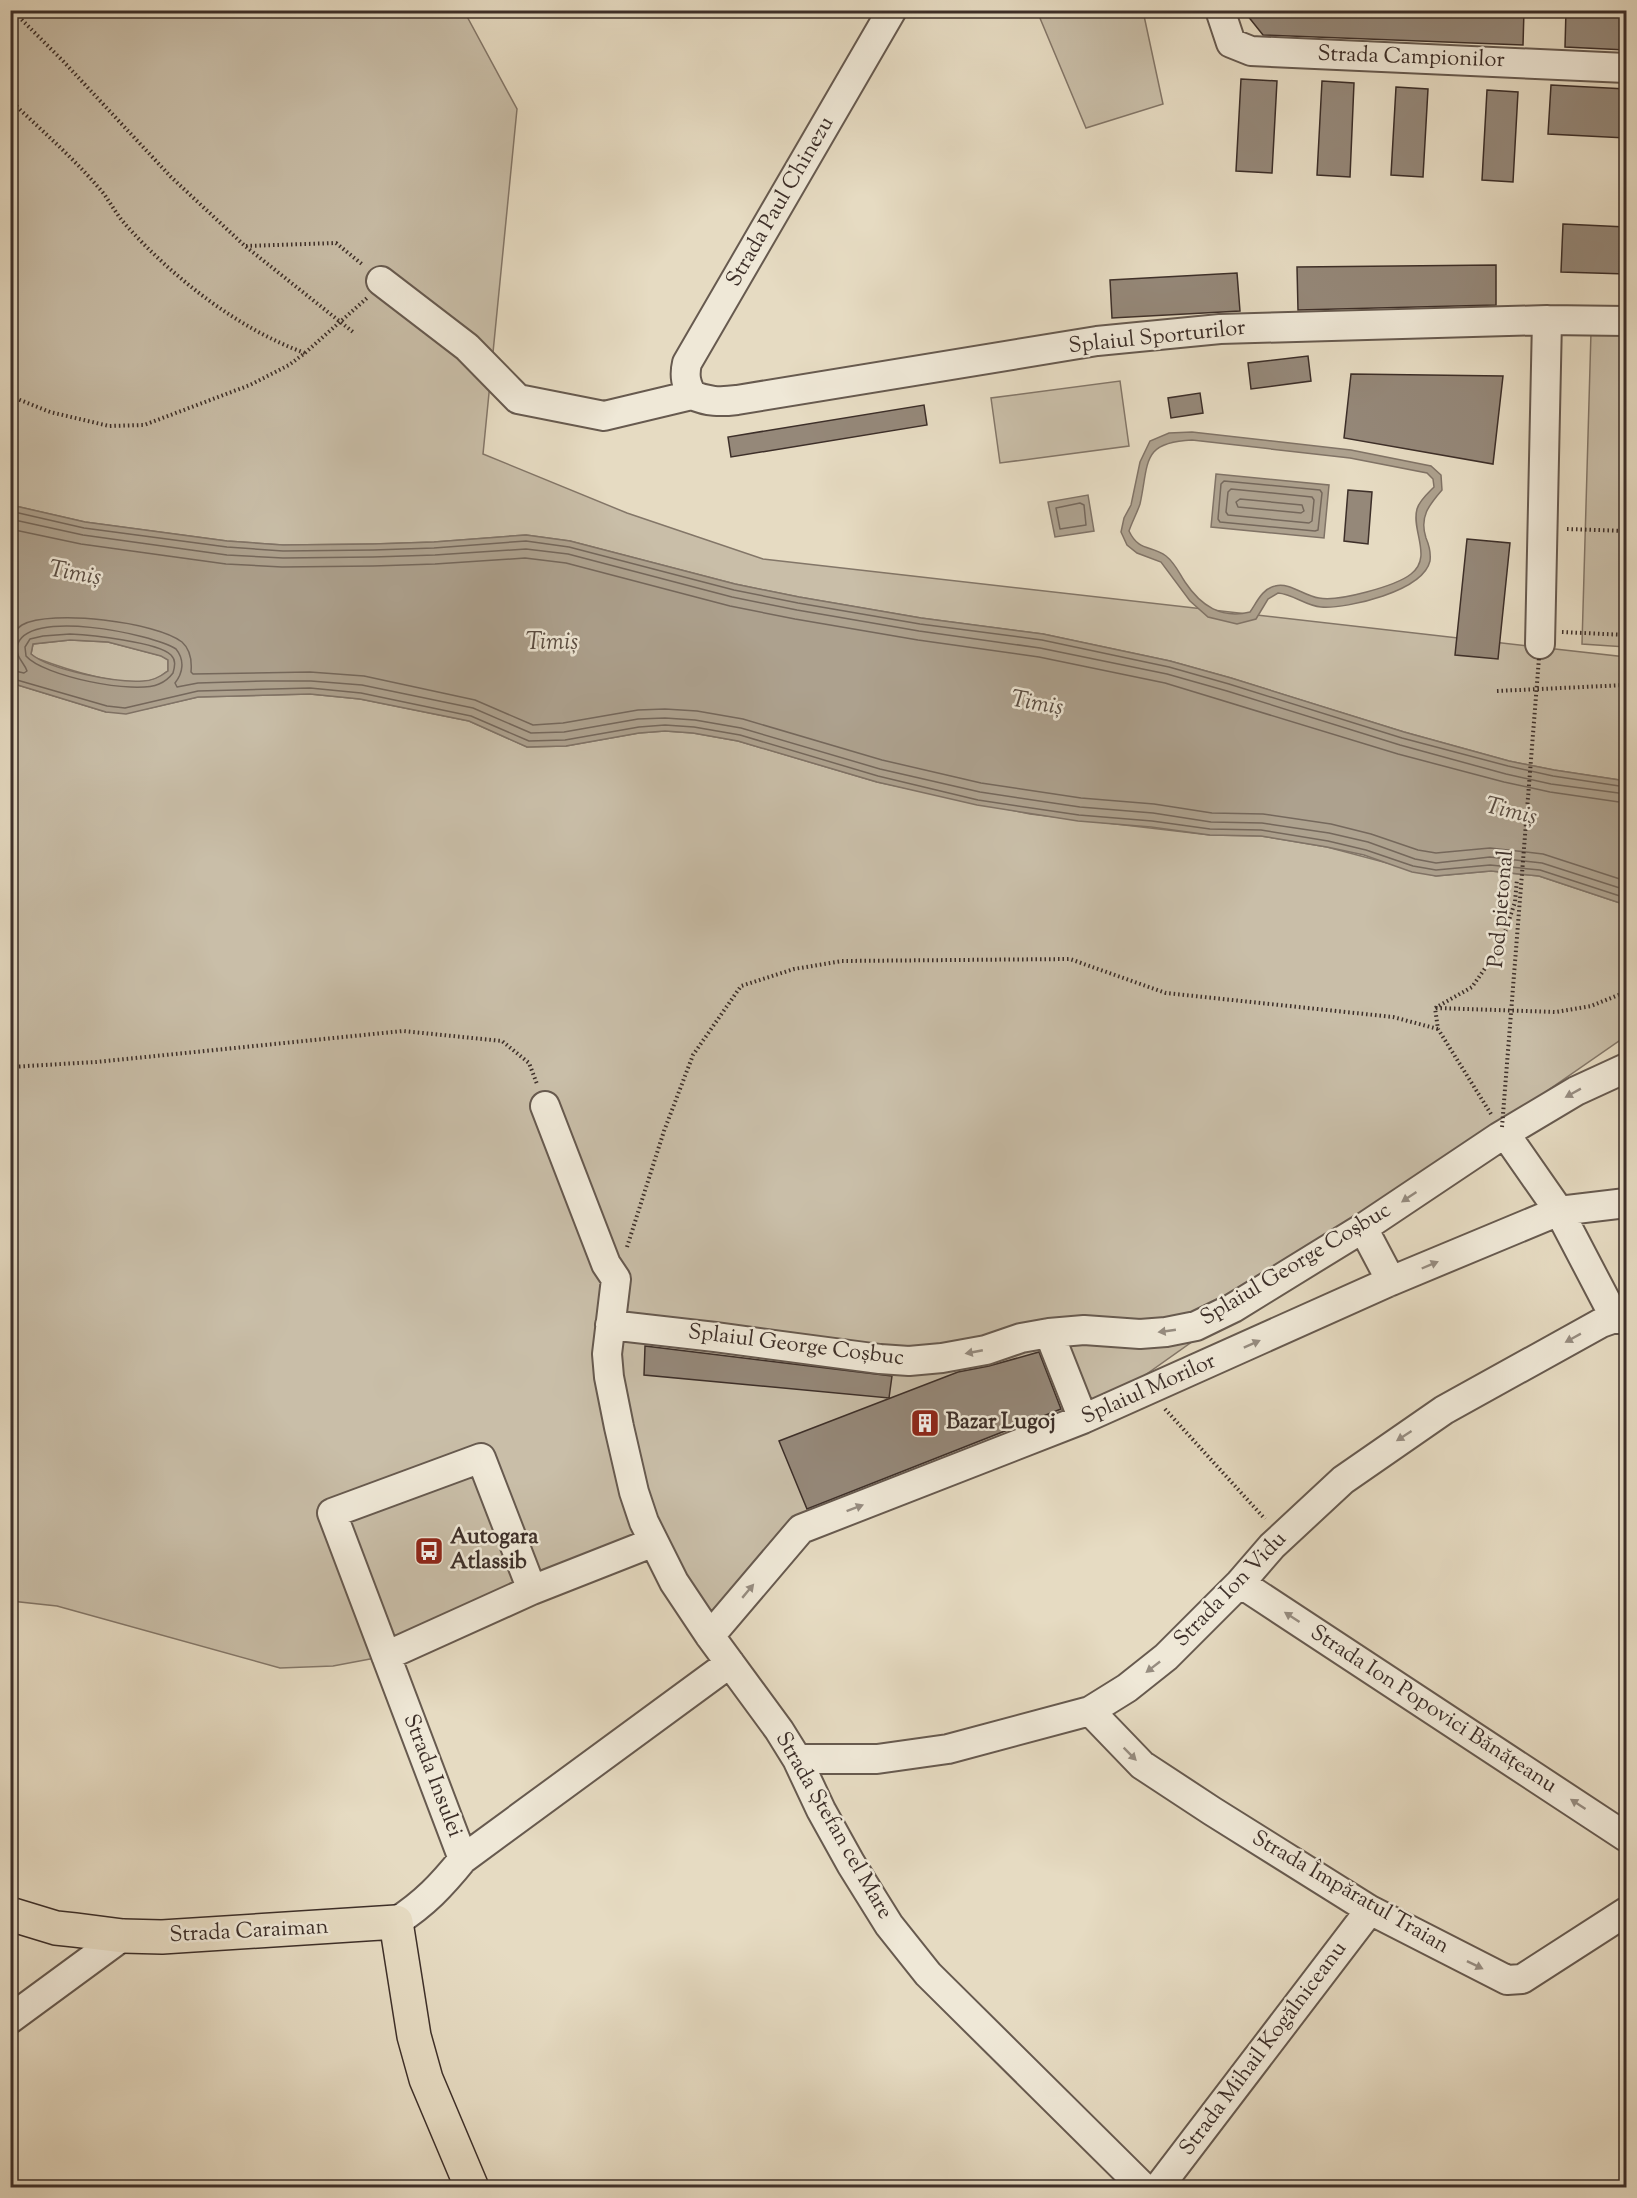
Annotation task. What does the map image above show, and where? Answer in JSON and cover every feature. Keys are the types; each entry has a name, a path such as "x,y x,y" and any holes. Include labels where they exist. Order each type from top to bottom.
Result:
{"main road":[{"name":"Strada Caraiman","path":"10,1914 56,1928 123,1936 162,1937 396,1922"},
{"path":"396,1922 414,2036 426,2079 472,2187"}],"street":[{"name":"Strada Paul Chinezu","path":"692,395 687,386 685,374 687,363 892,10"},
{"name":"Strada Campionilor","path":"1220,10 1231,43 1251,51 1626,68"},
{"path":"381,281 467,347 518,399 604,416 692,395"},
{"path":"1540,644 1547,320"},
{"name":"Splaiul Sporturilor","path":"692,395 703,400 717,402 737,400 1097,341 1221,329 1547,320 1626,321"},
{"name":"Splaiul George Coșbuc","path":"610,1325 909,1361 975,1352 1021,1338 1049,1333 1084,1330 1140,1334 1196,1326 1233,1308 1363,1228 1499,1137 1500,1125 1626,1068"},
{"path":"546,1106 606,1264 616,1278"},
{"path":"1500,1125 1559,1211 1621,1319"},
{"name":"Splaiul Morilor","path":"710,1636 801,1529 1083,1419 1391,1281 1559,1211 1626,1203"},
{"path":"1363,1228 1391,1281"},
{"name":"Strada Ștefan cel Mare","path":"616,1278 608,1366 618,1427 644,1522 674,1582 729,1663 779,1730 851,1864 889,1925 928,1974 1144,2187"},
{"name":"Strada Ion Vidu","path":"797,1760 877,1759 938,1751 1090,1711 1127,1688 1166,1657 1240,1583 1272,1546 1342,1480 1444,1410 1602,1323 1621,1319"},
{"path":"1196,1326 1211,1362"},
{"path":"1049,1333 1083,1419"},
{"name":"Strada Insulei","path":"532,1590 482,1458 332,1513 464,1859 729,1663"},
{"path":"386,1656 532,1590 654,1542"},
{"name":"Strada Ion Popovici Bănățeanu","path":"1240,1583 1626,1837"},
{"name":"Strada Împăratul Traian","path":"1090,1711 1142,1766 1370,1910 1507,1980 1522,1980 1626,1912"},
{"name":"Strada Caraiman","path":"396,1922 421,1906 440,1888 464,1859"},
{"name":"Strada Mihail Kogălniceanu","path":"1158,2187 1370,1910"},
{"path":"10,2019 123,1936"}],"path":[{"path":"12,10 171,177 245,246 352,333"},
{"path":"10,100 97,186 124,222 151,252 188,284 253,330 305,353"},
{"path":"10,396 50,412 109,426 144,425 250,385 289,365 323,339 340,321 367,299 381,281 336,243 245,246"},
{"path":"1542,528 1626,531"},
{"path":"1540,644 1626,635"},
{"name":"Pod pietonal","path":"1500,1125 1540,644"},
{"path":"1497,691 1626,685"},
{"path":"1434,1008 1472,987 1500,947 1515,902 1518,879"},
{"path":"616,1278 664,1131 693,1055 741,986 794,969 842,961 1070,959 1166,993 1394,1017 1437,1029"},
{"path":"1434,1008 1556,1012 1591,1006 1626,992"},
{"path":"1434,1008 1437,1029 1500,1125"},
{"path":"10,1067 108,1061 403,1031 502,1041 529,1063 546,1106"},
{"path":"1162,1405 1272,1526"}],"shaded area":[{"path":"10,11 464,11 517,109 483,454 627,513 763,559 1626,657 1626,781 1509,761 1404,732 1170,661 1043,634 921,618 799,597 735,584 570,541 526,535 434,542 283,545 227,541 85,522 11,505"},
{"path":"1037,11 1143,11 1163,104 1086,128"},
{"path":"1591,332 1626,333 1626,647 1582,644"},
{"path":"1120,381 1129,446 1000,463 991,398"},
{"path":"70,640 108,642 162,656 168,660 168,671 156,679 129,682 96,677 36,658 31,654 33,644"},
{"path":"11,683 106,712 146,709 198,697 310,694 360,699 469,721 527,747 566,746 639,733 665,731 693,733 738,741 877,782 1030,814 1210,835 1261,836 1327,847 1436,876 1491,871 1539,876 1626,905 1626,1036 1083,1419 801,1529 710,1636 654,1542 386,1656 333,1666 280,1668 57,1606 11,1601"}],"water":[{"path":"1192,432 1351,450 1431,466 1441,475 1442,490 1429,506 1425,518 1424,531 1430,561 1424,572 1414,581 1400,589 1366,601 1321,607 1278,593 1268,599 1256,619 1237,624 1208,617 1190,601 1161,562 1137,553 1127,545 1121,532 1124,518 1131,505 1140,462 1150,441 1169,433","holes":["1192,440 1350,458 1427,473 1433,479 1434,487 1417,509 1421,552 1417,567 1404,579 1380,588 1328,599 1313,597 1281,585 1263,593 1250,612 1240,614 1221,612 1198,598 1169,559 1141,545 1129,531 1140,504 1150,457 1164,445"]},
{"path":"1216,474 1329,485 1324,538 1211,527"},
{"path":"1088,495 1094,531 1055,537 1048,502"},
{"name":"Timiș","path":"11,505 85,522 227,541 283,545 434,542 526,535 570,541 735,584 799,597 921,618 1043,634 1170,661 1404,732 1509,761 1626,781 1626,905 1539,876 1491,871 1436,876 1412,872 1364,855 1261,836 1210,835 1078,821 977,805 877,782 738,741 693,733 665,731 639,733 566,746 527,747 469,721 360,699 310,694 198,697 126,714 106,712 11,683","holes":["70,640 108,642 161,656 168,660 168,671 150,680 117,680 68,670 40,660 31,654 33,644"]}],"building":[{"path":"1243,10 1524,10 1523,45 1263,35"},
{"path":"1566,10 1604,10 1603,13 1626,15 1626,50 1565,47"},
{"path":"1241,79 1277,81 1272,173 1236,171"},
{"path":"1322,81 1354,83 1350,177 1317,175"},
{"path":"1551,85 1626,89 1626,138 1548,134"},
{"path":"1396,87 1428,89 1423,177 1391,175"},
{"path":"1487,90 1518,92 1513,182 1482,180"},
{"path":"1563,224 1626,227 1626,274 1561,272"},
{"path":"1496,265 1496,305 1298,310 1297,267"},
{"path":"1237,273 1240,311 1112,318 1110,280"},
{"path":"1308,356 1311,381 1251,389 1248,363"},
{"path":"1351,374 1503,376 1493,464 1344,438"},
{"path":"1200,393 1203,413 1171,418 1168,398"},
{"path":"924,405 927,425 731,457 728,437"},
{"path":"1348,490 1372,492 1368,544 1344,541"},
{"path":"1467,539 1510,543 1498,659 1455,655"},
{"path":"645,1346 892,1376 889,1398 644,1375"},
{"name":"Bazar Lugoj","path":"1039,1352 1061,1409 807,1509 779,1441 958,1372"}],"place":[{"name":"Bazar Lugoj","path":"925,1423"},
{"name":"Autogara Atlassib","path":"429,1551"}]}
